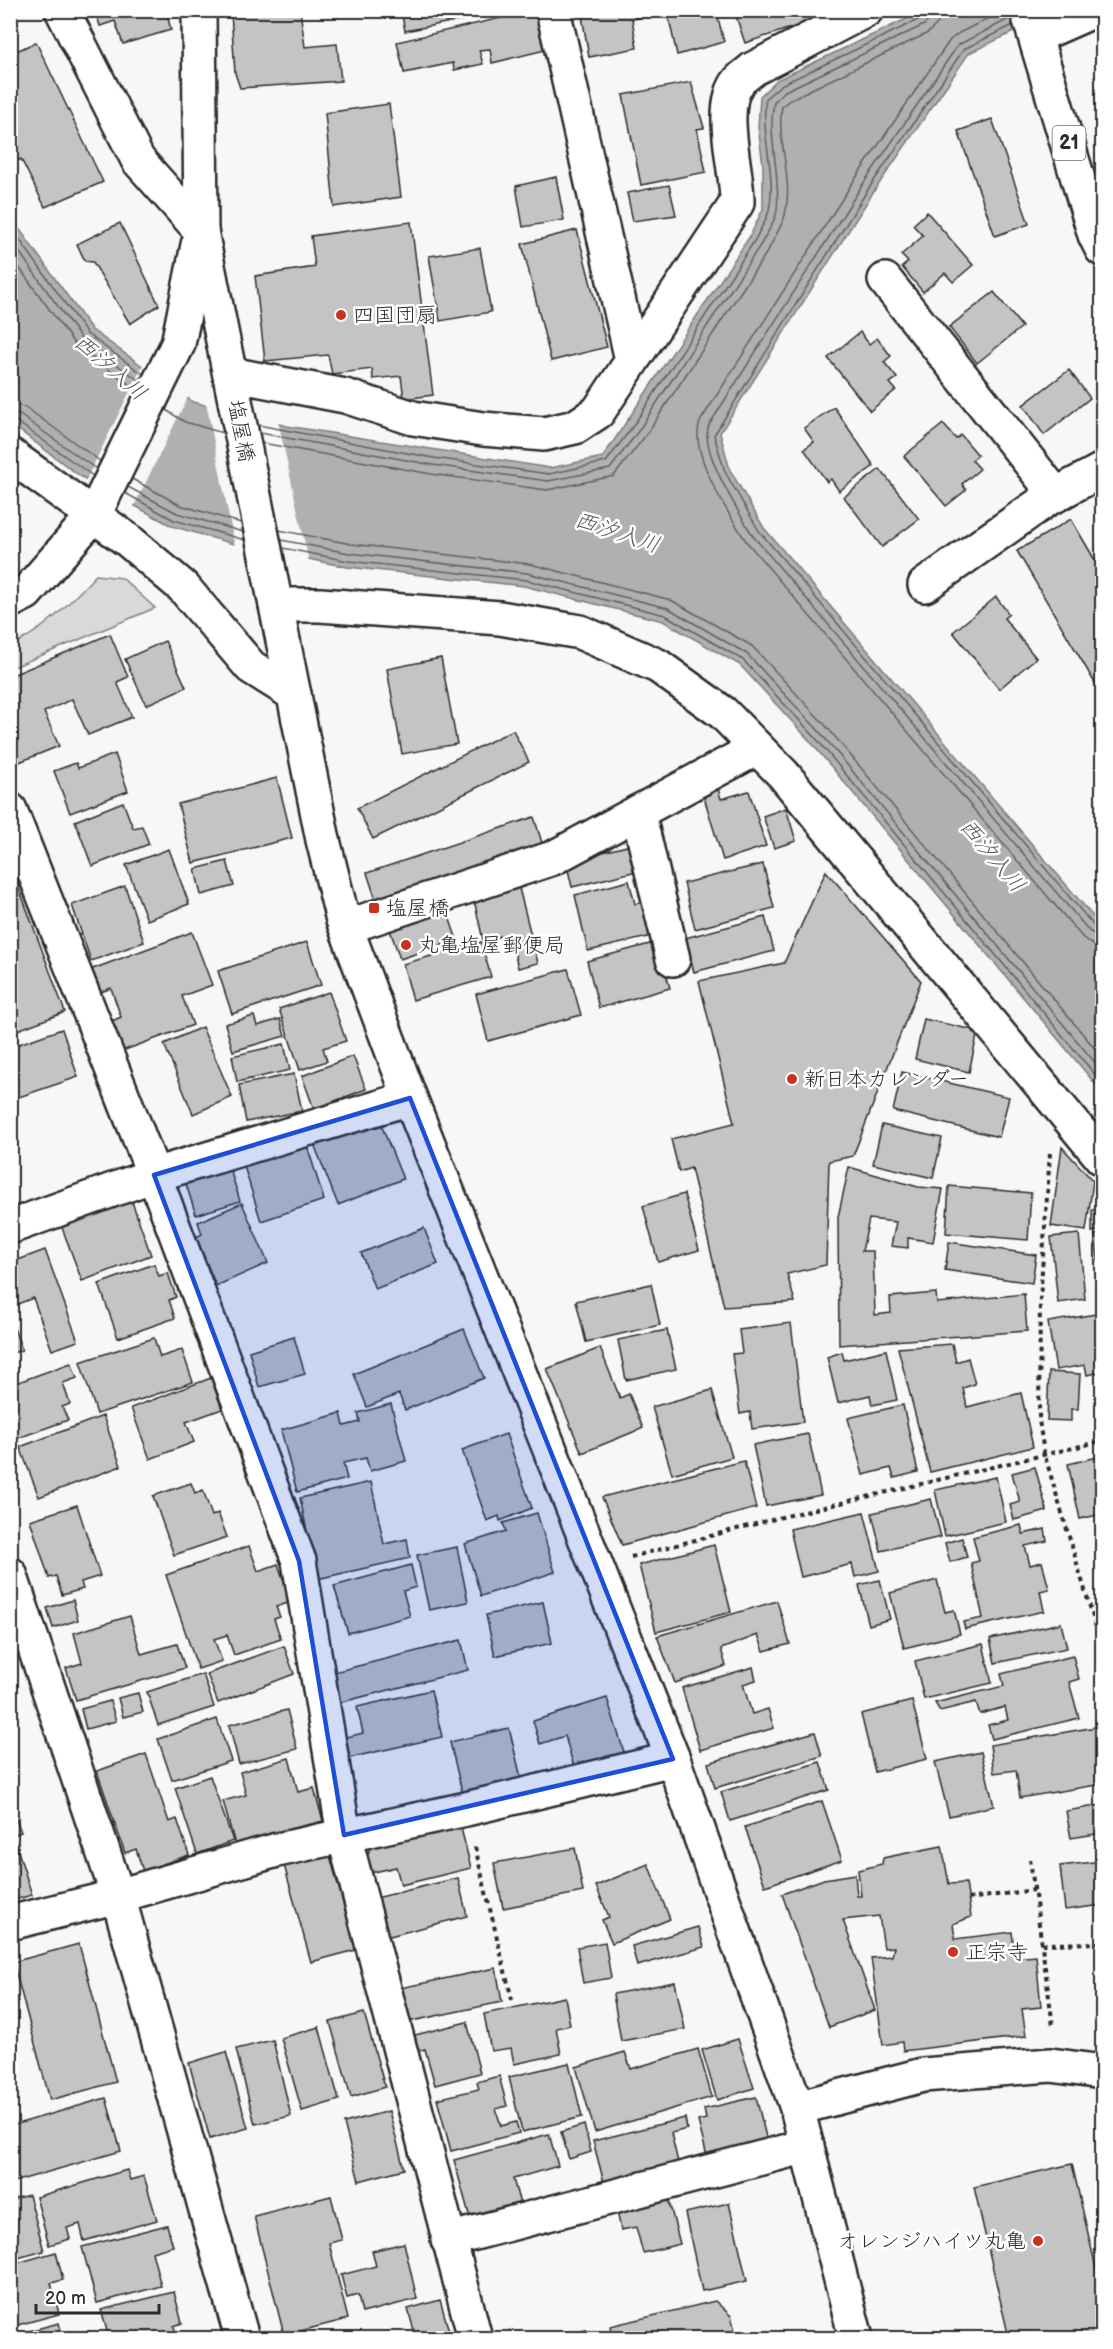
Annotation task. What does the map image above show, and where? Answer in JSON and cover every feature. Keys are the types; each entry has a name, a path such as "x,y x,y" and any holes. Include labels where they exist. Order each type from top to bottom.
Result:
{"street":[{"path":"62,10 138,160 201,231"},
{"path":"10,601 26,593 97,508 178,344 201,231 199,10"},
{"path":"553,10 632,360"},
{"path":"232,382 345,396 413,418 544,434 575,427 598,412 737,203 729,123 730,99 738,82 753,69 866,10"},
{"path":"1031,23 1095,10"},
{"name":"21","path":"1031,23 1095,236 1102,249"},
{"name":"塩屋橋","path":"201,231 323,840 345,927 410,1098 673,1759 797,2108 856,2338"},
{"path":"885,280 1056,495"},
{"path":"10,455 97,508 183,587 251,667 294,694"},
{"path":"925,585 1056,495 1102,470"},
{"path":"273,592 320,605 500,618 580,632 658,666 723,713 783,774 1073,1120 1102,1158"},
{"path":"345,927 554,858 758,748"},
{"path":"10,810 154,1175 299,1561 344,1834 475,2338"},
{"path":"638,812 673,959"},
{"path":"10,1227 154,1175 410,1098"},
{"path":"10,1574 118,1896 242,2338"},
{"path":"10,1923 118,1896 277,1850 466,1809 673,1759"},
{"path":"797,2108 923,2075 1059,2066 1102,2072"},
{"path":"448,2240 807,2146"}],"path":[{"path":"1073,1120 1056,1136 1049,1156 1040,1300 1039,1420 1044,1453 1102,1647"},
{"path":"596,1566 1044,1453 1102,1441"},
{"path":"466,1809 512,2001"},
{"path":"1030,1859 1059,2066"},
{"path":"968,1899 1034,1890"},
{"path":"1042,1944 1102,1943"},
{"path":"1039,1982 1047,1981"}],"highlighted area":[{"path":"410,1098 673,1759 344,1835 299,1561 154,1175"}],"shaded area":[{"path":"96,575 122,578 155,608 11,668 11,645 46,624"}],"water":[{"name":"西汐入川","path":"923,11 1058,11 969,53 872,194 720,433 730,470 764,528 1102,927 1102,1092 809,740 740,665 663,621 524,586 347,567 230,543 172,526 80,476 11,424 10,216 92,330 193,402 287,426 550,468 603,457 750,236 763,209 763,165 758,127 760,96 777,80"}],"pier":[{"path":"144,363 189,395 133,508 85,482"},
{"path":"206,402 278,421 309,562 235,547"}],"building":[{"path":"95,10 166,10 171,30 123,44 115,21 100,26"},
{"path":"300,10 305,47 337,44 341,81 240,88 235,73 231,13"},
{"path":"401,10 490,10 491,14 405,31"},
{"path":"535,10 545,50 492,63 490,49 479,50 483,64 454,70 453,63 404,73 397,42"},
{"path":"581,10 637,10 639,18 632,19 637,48 589,57"},
{"path":"667,10 716,10 724,42 677,55"},
{"path":"734,10 809,10 812,21 745,43"},
{"path":"36,42 103,182 45,207 21,159 10,164 10,54"},
{"path":"691,82 704,128 697,129 706,172 641,185 623,95"},
{"path":"389,104 401,197 334,207 325,113"},
{"path":"992,119 1029,224 995,236 958,131"},
{"path":"556,177 564,220 523,227 516,186"},
{"path":"669,185 676,215 633,221 627,193"},
{"path":"927,212 973,265 953,282 945,273 923,292 902,267 908,262 901,255 923,236 913,225"},
{"name":"四国団扇","path":"411,222 433,395 404,399 401,376 373,379 372,369 332,374 328,355 265,361 255,276 315,267 311,236"},
{"path":"120,223 159,305 130,324 93,262 85,261 77,244"},
{"path":"577,230 607,347 551,361 522,244"},
{"path":"480,248 491,312 440,321 429,256"},
{"path":"994,292 1022,327 977,363 949,327"},
{"path":"860,332 869,344 877,338 891,356 884,362 897,378 890,383 896,390 870,411 828,358"},
{"path":"1069,370 1090,398 1044,435 1023,405"},
{"path":"834,407 874,466 839,491 831,479 827,482 804,449 814,442 804,428"},
{"path":"943,424 956,439 961,435 978,455 972,460 980,469 962,484 966,490 946,506 904,456"},
{"path":"880,469 919,519 882,547 844,497"},
{"path":"1071,519 1102,572 1102,695 1017,551"},
{"path":"996,597 1009,614 1004,618 1036,658 999,689 953,632"},
{"path":"110,634 128,677 117,682 132,717 88,735 72,699 44,712 59,746 17,763 10,747 10,676"},
{"path":"165,641 186,687 146,705 125,659"},
{"path":"441,658 457,744 402,754 387,669"},
{"path":"513,730 529,762 373,839 357,808"},
{"path":"115,754 128,791 70,813 54,771 76,763 78,768"},
{"path":"277,778 292,838 193,863 178,804"},
{"path":"718,789 721,799 749,791 766,846 723,860 703,794"},
{"path":"123,802 133,828 142,826 149,844 92,866 75,821"},
{"path":"786,808 796,841 774,848 763,816"},
{"path":"534,817 543,846 377,903 367,873"},
{"path":"631,845 637,871 572,887 566,861"},
{"path":"169,849 189,904 147,920 126,865"},
{"path":"227,861 234,886 201,895 195,869"},
{"path":"763,864 774,908 695,929 684,883"},
{"path":"826,871 921,981 853,1156 829,1161 826,1265 787,1274 795,1302 724,1307 691,1168 679,1172 671,1139 734,1123 699,981 784,963"},
{"path":"16,880 65,1012 10,1033 10,882"},
{"path":"629,881 635,904 645,902 652,936 588,951 575,895"},
{"path":"125,886 144,942 91,961 72,905"},
{"path":"519,888 538,963 518,968 510,934 483,940 474,900"},
{"path":"446,908 457,940 400,959 389,927"},
{"path":"765,917 774,951 694,972 685,938"},
{"path":"192,932 212,985 182,996 193,1025 122,1051 112,1021 121,1017 111,988 99,993 90,970"},
{"path":"307,942 321,985 232,1014 218,971"},
{"path":"481,942 491,977 413,1000 403,964"},
{"path":"657,942 670,988 599,1008 587,961"},
{"path":"568,969 581,1015 488,1041 476,994"},
{"path":"329,992 346,1041 323,1048 327,1061 300,1070 279,1009"},
{"path":"254,1016 257,1026 280,1019 285,1036 233,1051 225,1024"},
{"path":"924,1019 978,1031 969,1072 915,1059"},
{"path":"202,1027 232,1097 193,1114 164,1044"},
{"path":"62,1029 78,1077 10,1100 10,1047"},
{"path":"284,1044 290,1070 237,1082 232,1056"},
{"path":"353,1056 366,1089 314,1109 302,1076"},
{"path":"902,1072 1009,1097 999,1137 893,1111"},
{"path":"294,1074 302,1111 246,1122 239,1085"},
{"path":"378,1117 403,1179 338,1205 314,1144"},
{"path":"882,1125 942,1138 933,1178 873,1164"},
{"path":"306,1142 324,1200 261,1221 243,1163"},
{"path":"1062,1147 1093,1181 1086,1231 1051,1226"},
{"path":"229,1166 240,1201 196,1215 185,1181"},
{"path":"849,1167 918,1187 943,1189 933,1242 908,1238 908,1248 891,1246 896,1222 869,1219 862,1251 873,1251 875,1315 891,1313 890,1297 936,1293 937,1303 1024,1294 1027,1331 839,1345 838,1217"},
{"path":"949,1186 1031,1193 1028,1240 946,1233"},
{"path":"684,1194 699,1250 658,1262 643,1206"},
{"path":"131,1199 151,1255 82,1281 61,1225"},
{"path":"242,1203 268,1263 216,1286 196,1237 202,1234 198,1222"},
{"path":"1102,1208 1102,1230 1092,1232 1092,1210"},
{"path":"424,1228 438,1264 375,1289 361,1253"},
{"path":"1079,1234 1085,1299 1058,1303 1051,1237"},
{"path":"1102,1234 1102,1293 1095,1235"},
{"path":"949,1242 1036,1255 1032,1283 945,1270"},
{"path":"45,1250 78,1341 52,1350 33,1298 10,1307 10,1263"},
{"path":"154,1264 159,1276 168,1273 176,1297 169,1300 175,1318 118,1338 99,1284"},
{"path":"651,1284 660,1325 586,1342 576,1301"},
{"path":"1102,1313 1102,1372 1087,1375 1085,1365 1056,1370 1048,1322"},
{"path":"10,1317 22,1350 10,1354"},
{"path":"791,1323 803,1422 752,1429 750,1412 740,1414 732,1354 742,1353 739,1330"},
{"path":"464,1329 484,1378 405,1410 399,1394 367,1407 354,1374"},
{"path":"667,1330 676,1369 626,1380 618,1340"},
{"path":"294,1337 305,1374 259,1387 249,1351"},
{"path":"154,1338 160,1357 182,1350 193,1382 97,1414 80,1362"},
{"path":"952,1344 956,1362 968,1358 975,1384 963,1388 967,1407 1021,1393 1033,1447 930,1472 898,1348"},
{"path":"600,1348 620,1398 629,1394 643,1428 582,1453 547,1369"},
{"path":"886,1350 897,1400 872,1405 870,1395 838,1403 827,1357 842,1352 844,1360"},
{"path":"71,1363 77,1378 63,1383 70,1404 62,1407 68,1420 10,1441 10,1385"},
{"path":"1049,1372 1080,1374 1078,1409 1071,1409 1071,1421 1047,1420"},
{"path":"211,1378 222,1409 186,1422 194,1442 150,1459 131,1408"},
{"path":"712,1390 732,1457 672,1474 652,1407"},
{"path":"391,1404 406,1461 370,1471 366,1458 343,1463 347,1479 297,1492 281,1430 341,1413 344,1426 360,1422 358,1413"},
{"path":"903,1405 918,1472 894,1478 891,1468 863,1475 848,1418"},
{"path":"103,1416 121,1466 39,1497 20,1447"},
{"path":"506,1434 532,1508 500,1521 499,1516 487,1521 462,1450"},
{"path":"808,1434 821,1495 766,1506 753,1445"},
{"path":"1102,1456 1102,1514 1080,1519 1068,1464"},
{"path":"744,1461 756,1508 622,1545 602,1497"},
{"path":"1035,1467 1047,1511 1014,1520 1010,1505 1020,1502 1012,1473"},
{"path":"996,1477 1006,1522 945,1536 935,1490"},
{"path":"371,1482 384,1544 407,1539 410,1558 317,1579 300,1498"},
{"path":"191,1483 195,1493 203,1490 212,1516 218,1513 227,1537 174,1555 153,1496"},
{"path":"931,1499 941,1537 881,1551 872,1513"},
{"path":"77,1505 100,1576 81,1582 83,1589 62,1595 56,1576 49,1578 30,1520"},
{"path":"864,1512 879,1571 855,1577 852,1564 801,1577 790,1529"},
{"path":"537,1513 555,1572 481,1596 465,1544 506,1531 503,1523"},
{"path":"1021,1525 1023,1534 1045,1529 1047,1541 1025,1546 1030,1565 1042,1562 1049,1589 1040,1591 1044,1611 965,1629 963,1622 983,1618 971,1563 979,1561 973,1537"},
{"path":"962,1538 967,1557 950,1562 945,1543"},
{"path":"714,1545 731,1612 656,1632 639,1565"},
{"path":"249,1546 258,1571 278,1564 291,1602 276,1607 280,1617 274,1619 281,1639 234,1655 227,1635 214,1639 222,1661 198,1669 166,1575"},
{"path":"457,1547 468,1602 429,1610 417,1555"},
{"path":"411,1565 416,1587 403,1591 410,1616 348,1633 334,1586"},
{"path":"880,1580 890,1619 869,1625 859,1585"},
{"path":"937,1580 945,1612 954,1610 960,1634 904,1648 890,1593"},
{"path":"73,1600 78,1620 53,1628 47,1608"},
{"path":"777,1601 790,1644 764,1651 758,1635 721,1649 726,1666 675,1683 657,1636"},
{"path":"543,1602 552,1643 495,1656 486,1615"},
{"path":"130,1616 141,1654 177,1644 185,1668 76,1700 66,1668 82,1663 74,1633"},
{"path":"1061,1623 1067,1648 995,1663 990,1639"},
{"path":"461,1640 468,1670 338,1703 330,1673"},
{"path":"983,1644 992,1683 924,1699 915,1661"},
{"path":"284,1646 294,1674 218,1703 207,1674"},
{"path":"1073,1656 1079,1679 1069,1682 1079,1718 992,1739 988,1725 1008,1720 1005,1707 980,1714 976,1702 940,1711 935,1703 1004,1686 1001,1674"},
{"path":"753,1667 756,1680 743,1684 752,1714 768,1709 774,1728 700,1750 682,1688"},
{"path":"203,1674 214,1707 158,1725 147,1692"},
{"path":"431,1690 442,1737 344,1759 339,1739 363,1733 357,1707"},
{"path":"138,1693 143,1712 123,1717 118,1698"},
{"path":"607,1698 624,1752 574,1767 565,1736 540,1744 533,1721"},
{"path":"110,1701 116,1721 86,1729 81,1709"},
{"path":"912,1701 927,1759 875,1772 861,1714"},
{"path":"287,1710 297,1749 239,1764 229,1725"},
{"path":"217,1719 231,1761 172,1780 158,1739"},
{"path":"1102,1726 1102,1784 1020,1798 1016,1770 994,1773 990,1745"},
{"path":"509,1728 522,1782 463,1796 450,1742"},
{"path":"815,1732 822,1756 715,1788 708,1763"},
{"path":"981,1752 994,1806 949,1816 935,1762"},
{"path":"146,1754 169,1822 177,1819 189,1855 143,1871 136,1849 125,1853 97,1771"},
{"path":"289,1758 298,1792 314,1788 323,1821 235,1845 223,1801 246,1795 240,1772"},
{"path":"820,1762 829,1790 730,1821 721,1792"},
{"path":"210,1776 233,1841 197,1854 175,1788"},
{"path":"822,1801 842,1860 765,1886 745,1827"},
{"path":"10,1803 21,1832 13,1835 32,1895 10,1901"},
{"path":"1102,1805 1102,1833 1071,1838 1066,1811"},
{"path":"460,1824 471,1868 401,1885 396,1867 370,1873 366,1859 371,1846"},
{"name":"正宗寺","path":"942,1846 949,1884 966,1883 971,1917 953,1924 955,1939 1012,1932 1015,1958 1036,1956 1041,2007 1022,2009 1026,2036 903,2051 902,2042 883,2045 871,1958 892,1956 894,1947 884,1948 879,1916 843,1920 875,2010 829,2027 782,1894 824,1879 855,1874 857,1896 861,1896 858,1870 882,1864 883,1858"},
{"path":"575,1848 583,1892 503,1908 494,1863"},
{"path":"329,1852 356,1950 311,1962 284,1865"},
{"path":"1102,1861 1102,1905 1065,1910 1060,1866"},
{"path":"648,1864 670,1919 612,1943 602,1920 609,1917 596,1886"},
{"path":"458,1878 467,1916 386,1937 376,1898"},
{"path":"698,1927 704,1947 637,1966 632,1946"},
{"path":"605,1942 611,1978 583,1983 577,1947"},
{"path":"79,1944 116,2082 50,2100 13,1962"},
{"path":"496,1968 502,2002 407,2022 400,1988"},
{"path":"675,1982 685,2029 621,2041 613,1994"},
{"path":"565,1997 570,2025 556,2028 561,2054 514,2064 511,2048 491,2051 484,2014"},
{"path":"364,2013 385,2087 351,2097 330,2022"},
{"path":"467,2022 480,2073 435,2085 425,2049 415,2052 411,2036"},
{"path":"319,2027 339,2100 302,2111 281,2038"},
{"path":"738,2039 754,2088 717,2100 702,2050"},
{"path":"273,2040 291,2116 255,2124 236,2049"},
{"path":"698,2049 712,2097 595,2132 576,2067 625,2052 631,2069"},
{"path":"226,2052 248,2128 210,2139 189,2063"},
{"path":"569,2063 582,2117 522,2132 509,2077"},
{"path":"499,2076 507,2106 496,2109 501,2126 516,2122 519,2133 451,2151 437,2099 479,2089 477,2082"},
{"path":"756,2097 768,2145 708,2160 698,2121 706,2119 704,2109"},
{"path":"106,2098 121,2151 10,2183 10,2126"},
{"path":"389,2111 404,2169 359,2181 344,2123"},
{"path":"685,2118 687,2129 671,2133 680,2171 606,2190 593,2141"},
{"path":"584,2125 591,2152 569,2159 561,2132"},
{"path":"549,2134 558,2166 513,2179 520,2204 470,2218 454,2160"},
{"name":"オレンジハイツ丸亀","path":"1072,2164 1102,2294 1102,2338 1009,2338 974,2187"},
{"path":"127,2170 130,2180 144,2176 157,2220 84,2241 80,2224 67,2228 70,2239 49,2245 36,2197"},
{"path":"29,2195 44,2251 10,2260 10,2200"},
{"path":"331,2196 342,2240 329,2243 348,2319 284,2335 254,2216"},
{"path":"668,2198 680,2244 643,2253 636,2227 621,2230 617,2211"},
{"path":"729,2203 747,2281 702,2291 685,2213"},
{"path":"167,2225 173,2246 152,2252 161,2286 97,2303 82,2247"},
{"path":"404,2243 417,2299 362,2313 358,2295 347,2298 341,2275 376,2266 372,2251"},
{"path":"56,2252 63,2280 51,2283 59,2314 10,2327 10,2265"},
{"path":"174,2292 182,2323 174,2326 177,2338 109,2338 101,2310"},
{"path":"440,2300 451,2338 416,2338 408,2309"},
{"path":"715,2301 731,2316 737,2338 612,2338 610,2326"},
{"path":"59,2323 63,2338 10,2338 10,2336"},
{"path":"586,2330 588,2338 554,2338"}],"place":[{"name":"四国団扇","path":"341,315"},
{"name":"塩屋橋","path":"374,908"},
{"name":"丸亀塩屋郵便局","path":"406,945"},
{"name":"新日本カレンダー","path":"792,1079"},
{"name":"正宗寺","path":"953,1952"},
{"name":"オレンジハイツ丸亀","path":"1038,2241"}]}
